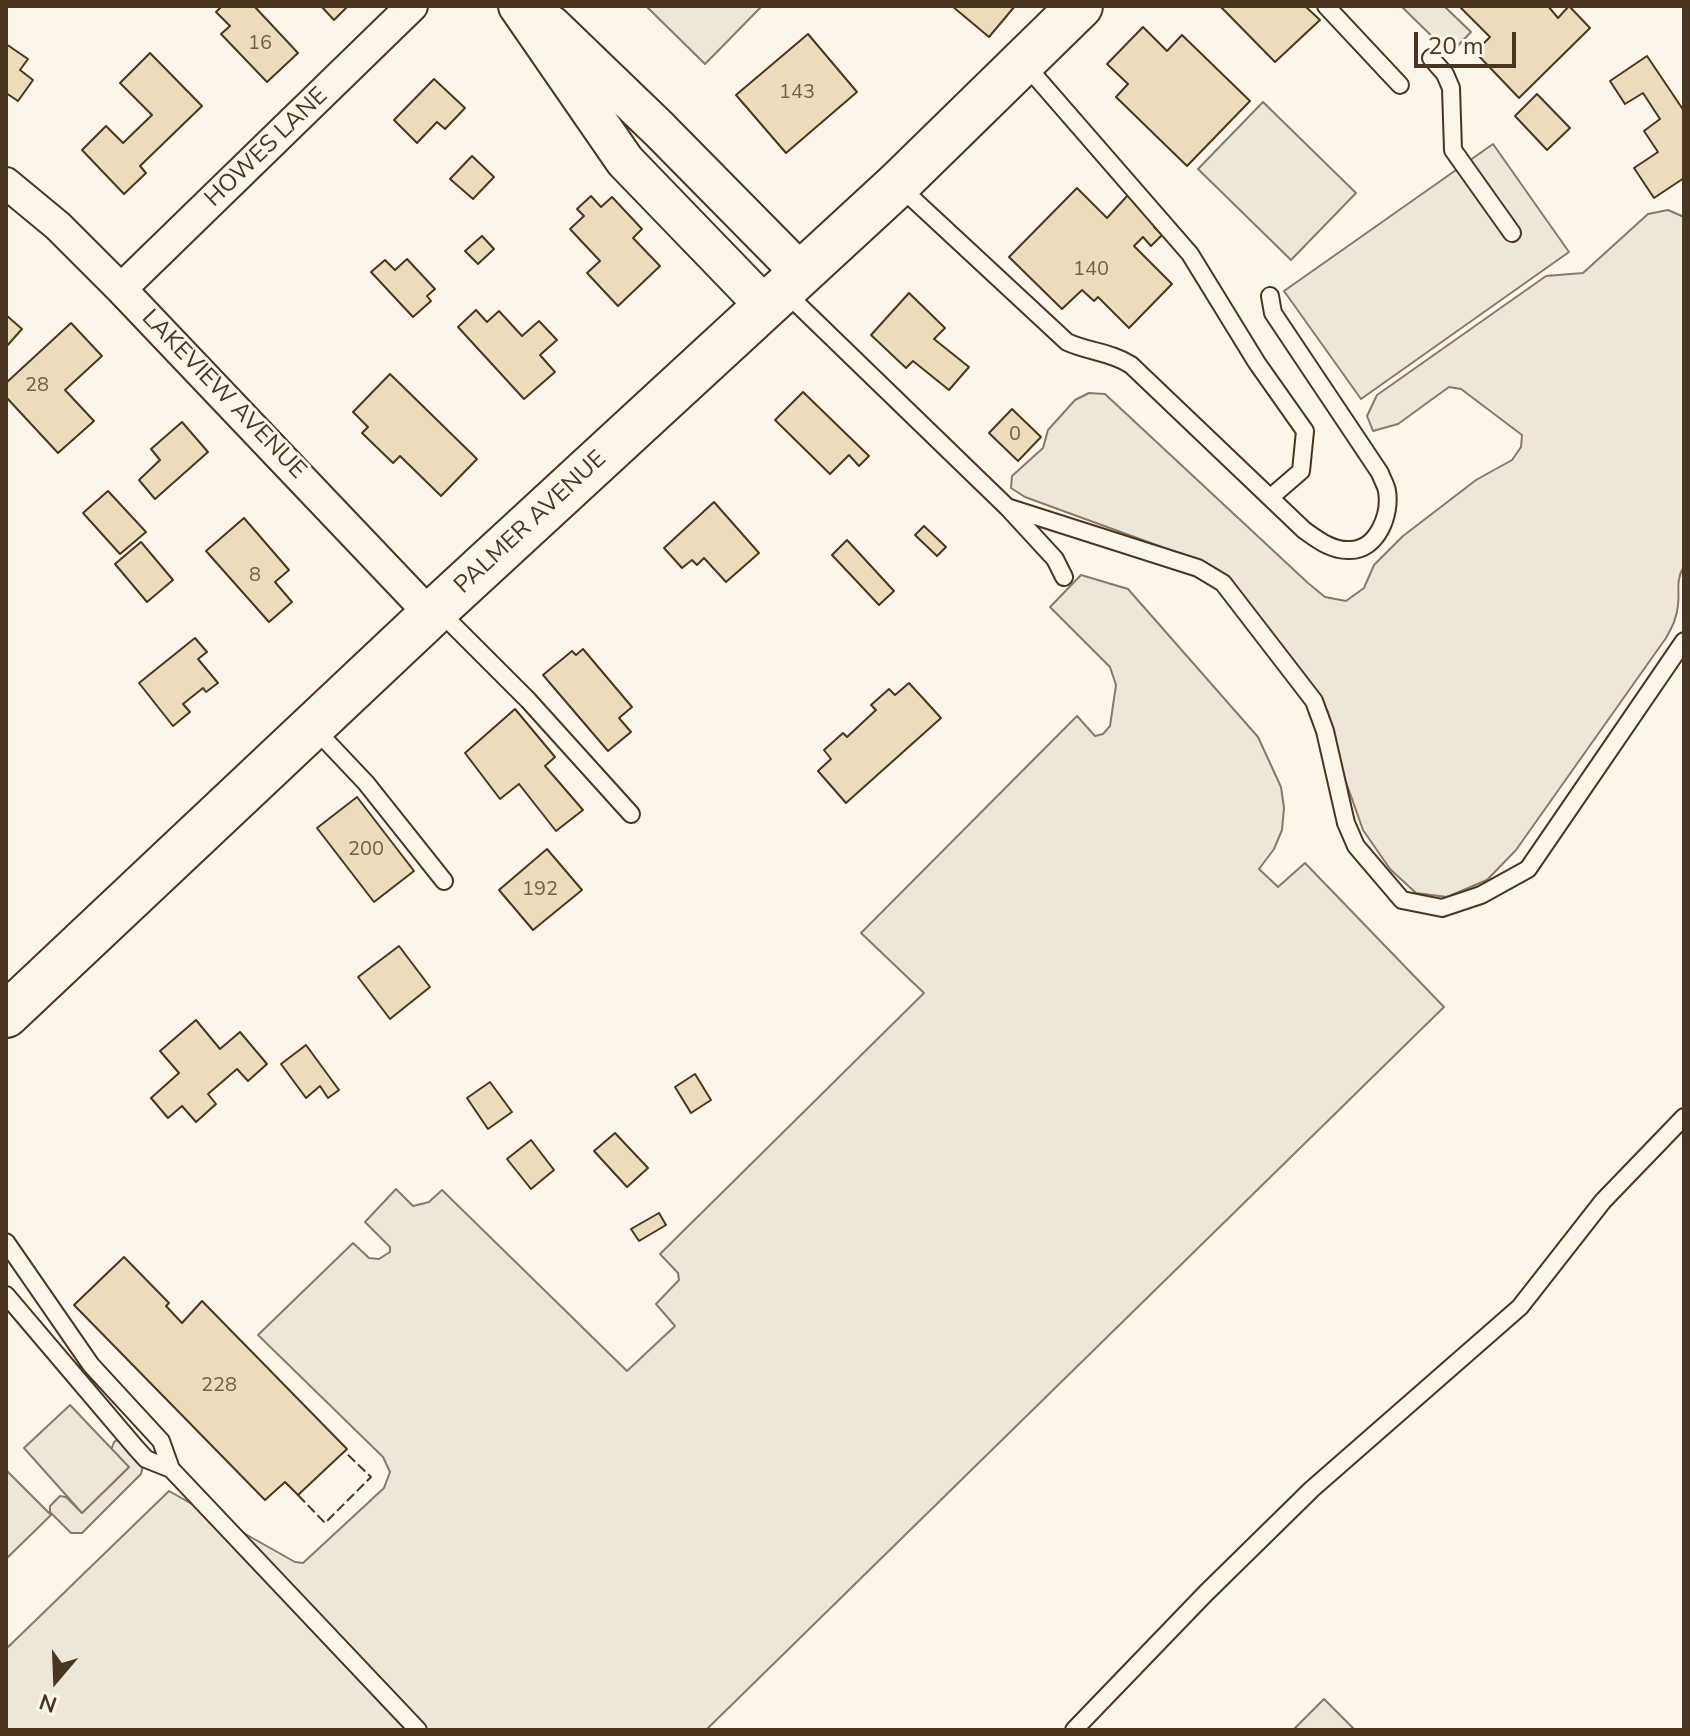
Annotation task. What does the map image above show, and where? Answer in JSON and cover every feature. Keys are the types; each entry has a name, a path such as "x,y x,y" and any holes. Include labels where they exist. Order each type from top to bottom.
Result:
{"highway":[{"name":"PALMER AVENUE","path":"6,1015 434,612 898,184 1067,18"}],"street":[{"name":"HOWES LANE","path":"121,289 412,6"},
{"path":"518,6 625,161 784,291"},
{"path":"532,6 659,129 784,291"},
{"name":"LAKEVIEW AVENUE","path":"6,183 58,226 121,289 434,612"}],"lane":[{"path":"1326,6 1400,85"},
{"path":"1431,58 1445,74 1451,88 1453,150 1512,233"},
{"path":"1023,62 1190,254 1257,363 1305,431 1301,471 1271,497"},
{"path":"898,184 1067,342 1084,350 1117,356 1131,365 1304,530 1328,546 1353,551 1374,541 1386,518 1387,491 1380,473 1273,313 1270,296"},
{"path":"784,291 1007,507 1055,559 1064,577"},
{"path":"1007,507 1198,568 1223,583 1314,701 1325,731 1346,823 1356,846 1402,900 1442,908 1481,895 1528,869 1684,641"},
{"path":"434,612 528,700 631,814"},
{"path":"313,727 366,783 444,881"},
{"path":"1074,1730 1312,1489 1411,1400 1506,1321 1538,1287 1603,1201 1684,1117"},
{"path":"6,1242 91,1365 161,1441 171,1469 418,1730"},
{"path":"6,1295 146,1459 171,1469"}],"shaded area":[{"path":"646,6 762,6 705,64"},
{"path":"1401,6 1444,6 1471,32 1450,54"},
{"path":"1263,102 1356,193 1291,260 1198,169"},
{"path":"1493,144 1569,252 1361,399 1284,291"},
{"path":"1668,210 1684,217 1684,566 1679,581 1677,614 1666,638 1516,850 1487,880 1447,897 1416,893 1390,869 1363,830 1341,768 1328,712 1302,672 1189,557 1025,497 1011,488 1012,476 1043,448 1048,430 1075,400 1089,393 1105,394 1308,583 1325,597 1346,601 1364,588 1374,565 1403,536 1476,480 1512,460 1521,447 1522,435 1461,389 1449,387 1398,424 1373,431 1367,416 1377,395 1546,276 1583,273 1648,214"},
{"path":"1081,575 1128,589 1258,737 1281,787 1284,808 1282,830 1274,849 1259,869 1278,887 1305,863 1444,1007 706,1730 6,1730 6,1649 169,1491 295,1562 303,1563 384,1488 390,1472 383,1457 258,1335 353,1243 369,1258 379,1259 390,1252 390,1247 365,1222 396,1189 413,1206 429,1202 442,1190 627,1371 675,1326 656,1304 679,1280 678,1273 660,1254 924,993 861,933 1077,716 1095,736 1103,734 1110,726 1116,685 1110,667 1050,607"},
{"path":"70,1405 129,1467 82,1513 24,1448"},
{"path":"117,1440 143,1466 141,1474 82,1533 71,1533 50,1512 50,1506 60,1496 66,1497 82,1513 128,1468 111,1450"},
{"path":"6,1470 51,1515 6,1559"},
{"path":"1324,1699 1355,1730 1293,1730"}],"building":[{"path":"222,6 254,6 298,53 267,82 221,34 230,26 216,12"},
{"path":"321,6 348,6 334,20"},
{"path":"952,6 1015,6 989,37"},
{"path":"1220,6 1305,6 1320,20 1275,62"},
{"path":"1459,6 1548,6 1558,18 1569,6 1590,28 1519,98 1475,52 1490,37"},
{"path":"1143,27 1167,51 1182,35 1250,101 1187,166 1116,97 1128,84 1107,64"},
{"path":"808,34 857,92 786,153 736,95"},
{"path":"6,44 28,59 20,70 33,80 18,101 6,93"},
{"path":"150,53 202,106 140,166 146,173 124,194 82,150 106,126 123,143 152,115 120,83"},
{"path":"1647,56 1684,111 1684,178 1654,198 1634,168 1658,152 1644,131 1660,119 1643,93 1625,104 1610,81"},
{"path":"434,79 465,108 445,129 437,122 417,143 394,120"},
{"path":"1537,94 1570,128 1547,150 1515,116"},
{"path":"472,156 494,177 473,199 450,179"},
{"path":"1077,188 1107,218 1128,195 1157,224 1154,227 1162,235 1151,246 1143,237 1134,246 1172,284 1129,328 1098,297 1094,301 1082,290 1062,309 1009,257"},
{"path":"591,196 601,207 612,197 642,229 633,238 660,266 618,306 587,273 600,261 570,229 584,216 577,209"},
{"path":"482,236 494,249 478,264 465,251"},
{"path":"407,259 435,289 427,296 431,301 413,317 371,272 385,260 395,270"},
{"path":"909,293 945,328 934,339 969,367 949,390 913,361 906,368 871,335"},
{"path":"476,310 487,322 499,311 522,336 539,321 557,340 540,355 555,372 524,399 458,327"},
{"path":"6,315 22,329 6,347"},
{"path":"71,323 102,356 65,390 94,421 58,453 6,397 6,383"},
{"path":"390,374 477,459 441,496 400,456 393,463 362,433 368,427 353,412"},
{"path":"803,392 869,456 859,466 849,455 830,474 775,420"},
{"path":"1012,409 1041,437 1018,461 989,433"},
{"path":"182,422 208,452 155,499 139,480 160,460 151,449"},
{"path":"108,491 146,532 120,554 83,513"},
{"path":"714,502 759,553 726,582 704,558 697,565 692,560 682,568 664,548"},
{"path":"244,518 289,570 275,582 292,602 269,622 206,551"},
{"path":"924,526 946,547 937,556 915,535"},
{"path":"847,540 894,591 879,605 832,555"},
{"path":"141,542 173,580 147,602 115,564"},
{"path":"195,638 207,652 198,659 218,683 206,692 203,688 183,704 190,712 173,726 139,683"},
{"path":"583,649 632,707 619,718 631,732 608,751 543,675 572,651 576,655"},
{"path":"909,683 941,718 846,803 818,771 831,759 824,750 843,733 847,737 876,710 871,705 889,689 895,695"},
{"path":"515,709 555,757 545,766 583,810 556,831 519,784 500,799 465,753"},
{"path":"357,797 414,871 374,902 317,828"},
{"path":"547,849 582,890 533,930 499,890"},
{"path":"399,946 430,987 390,1019 358,977"},
{"path":"196,1020 220,1049 240,1032 267,1064 248,1081 237,1069 208,1094 216,1104 196,1122 182,1106 168,1118 151,1098 179,1073 160,1051"},
{"path":"306,1045 339,1090 328,1098 320,1086 306,1098 281,1064"},
{"path":"695,1074 711,1100 691,1113 675,1087"},
{"path":"490,1082 512,1112 488,1129 467,1098"},
{"path":"615,1133 648,1168 627,1187 594,1151"},
{"path":"531,1140 554,1170 531,1189 507,1159"},
{"path":"659,1213 666,1225 639,1241 631,1229"},
{"path":"124,1257 169,1303 166,1306 182,1323 202,1301 347,1449 298,1495 285,1482 265,1500 74,1305"}],"fence":[{"path":"298,1495 325,1523 371,1477 344,1451"}]}
